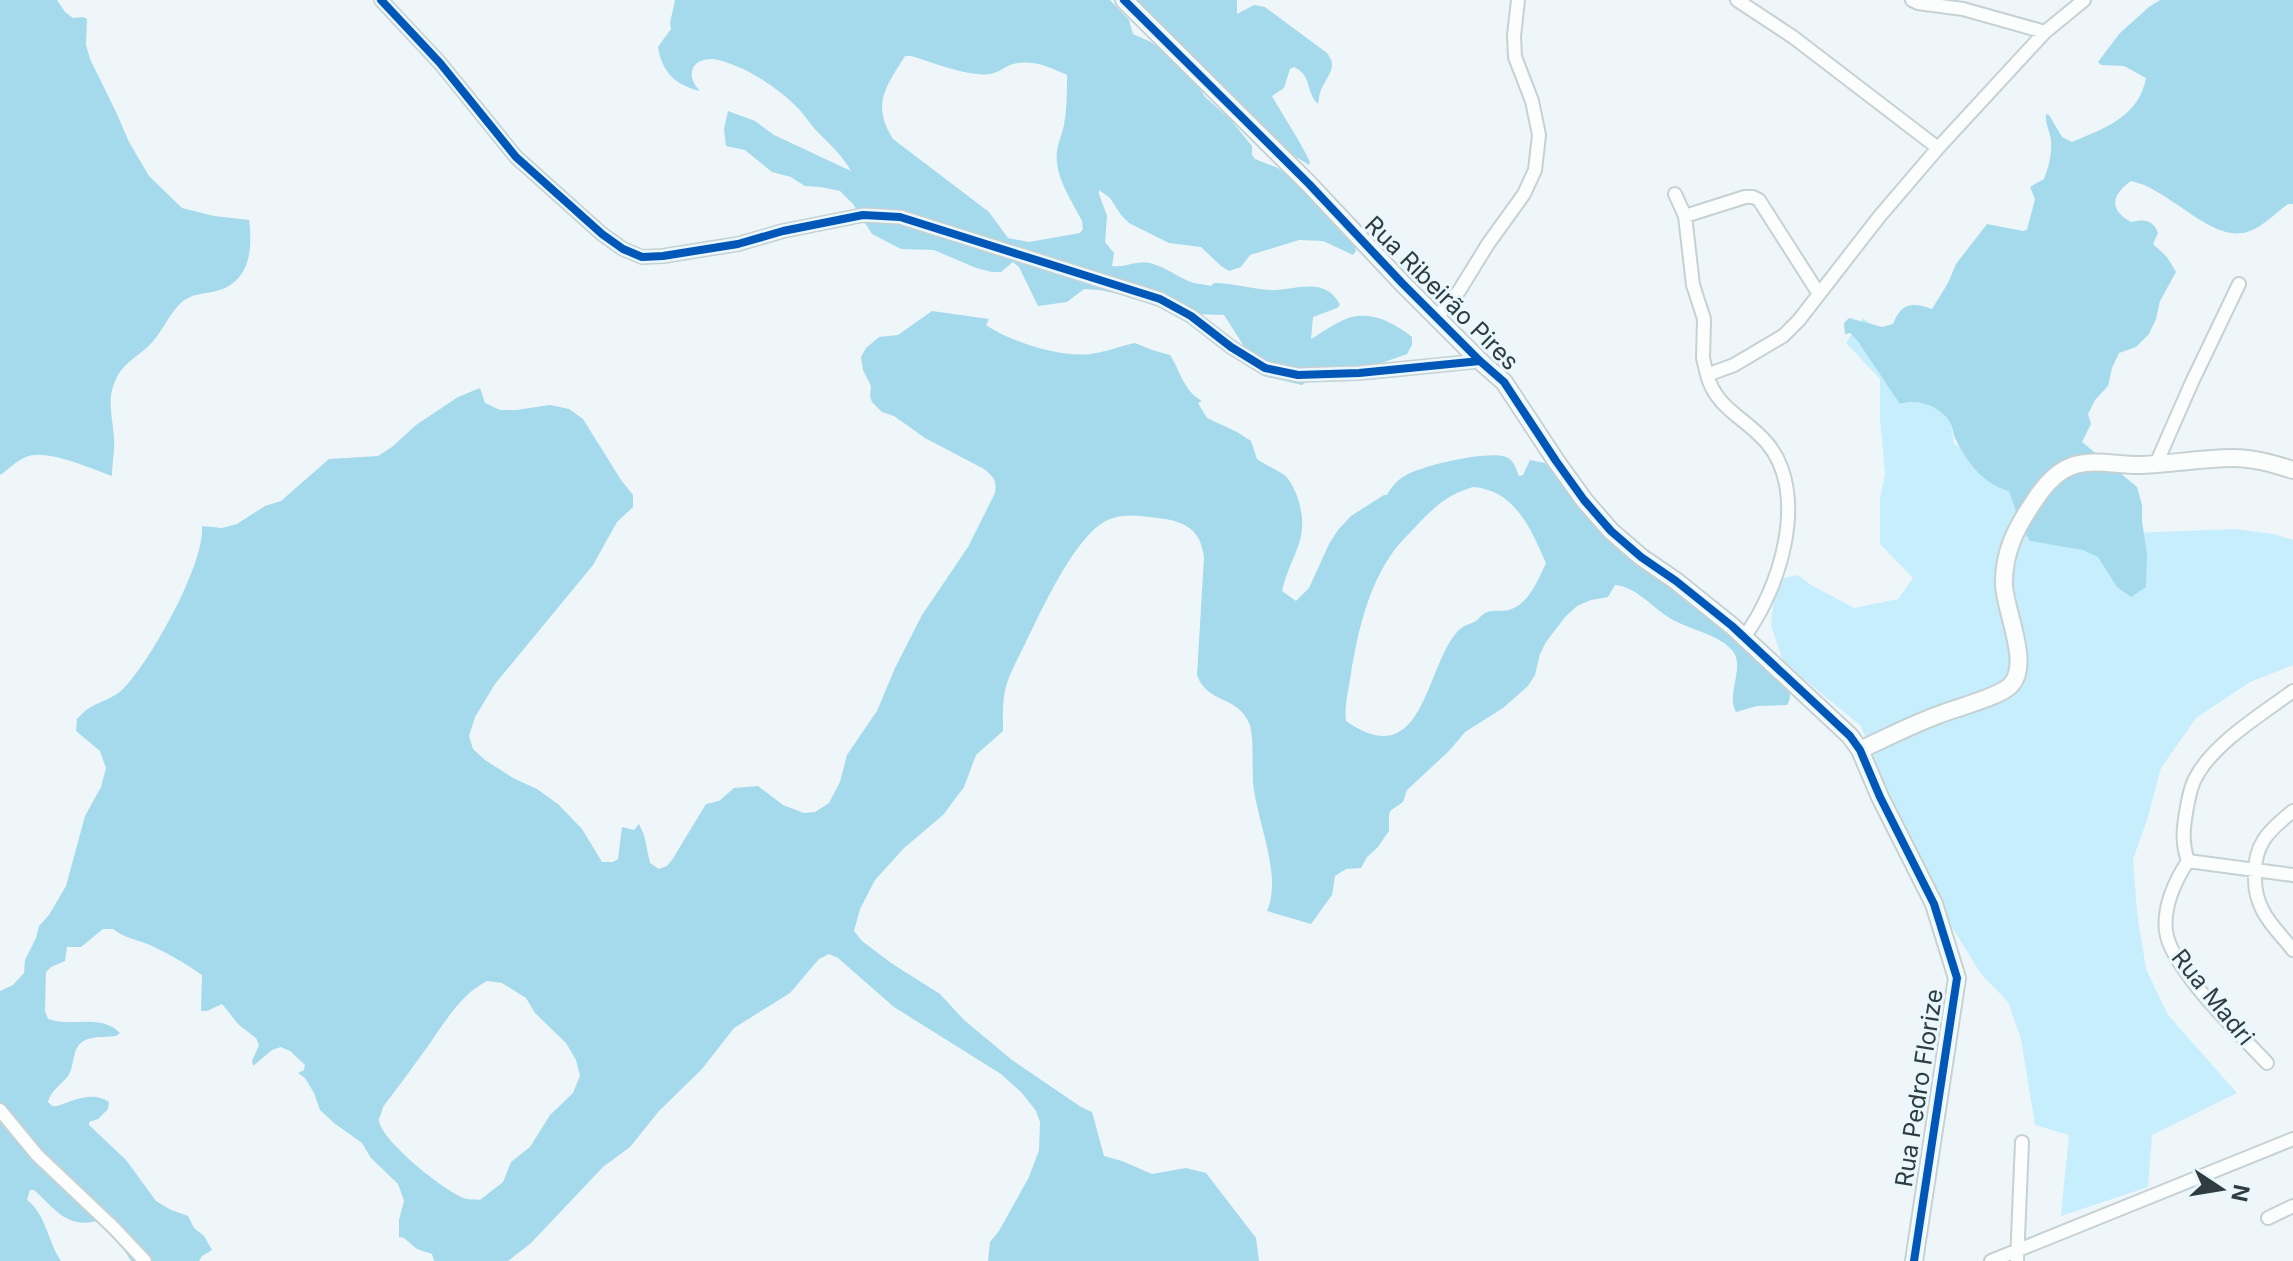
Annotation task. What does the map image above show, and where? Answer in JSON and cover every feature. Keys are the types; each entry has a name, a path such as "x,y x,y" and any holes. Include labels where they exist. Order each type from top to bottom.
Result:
{"street":[{"path":"381,0 440,63 516,157 602,234 623,249 642,257 738,244 783,231 863,215 900,217 1160,299 1191,316 1265,368 1298,375 1359,373 1480,361"},
{"name":"Rua Ribeirão Pires","path":"1124,0 1504,382 1584,500 1611,531 1744,637 1850,736 1860,750"},
{"path":"1437,317 1459,291 1524,194 1535,170 1539,135 1532,101 1515,57 1518,0"},
{"path":"1737,0 1793,37 1938,148"},
{"path":"1912,0 1963,9 2045,32"},
{"path":"1707,375 1734,365 1783,336 1938,148 2045,32 2084,0"},
{"path":"1675,194 1685,216 1693,285 1704,319 1703,358 1707,375 1715,395 1724,406 1757,432 1770,447 1782,469 1787,489 1788,522 1780,561 1769,596 1744,637"},
{"path":"1685,216 1745,197 1759,200 1819,294"},
{"path":"2156,464 2239,284"},
{"path":"1860,750 1933,717 2001,692 2011,685 2017,675 2019,661 2005,598 2010,542 2040,493 2059,473 2074,465 2094,462 2124,465 2236,458 2268,462 2293,470"},
{"path":"2293,691 2211,757 2196,777 2183,830 2188,861 2293,875"},
{"name":"Rua Pedro Florize","path":"1860,750 1934,904 1957,978 1914,1261"},
{"path":"2293,811 2262,841 2254,871 2256,894 2263,911 2293,950"},
{"name":"Rua Madri","path":"2188,861 2173,889 2167,912 2166,933 2172,950 2205,995 2267,1063"},
{"path":"0,1110 37,1155 145,1261"},
{"path":"1991,1261 2018,1256 2102,1215 2293,1139"},
{"path":"2018,1256 2022,1142"},
{"path":"2268,1218 2293,1206"}],"shaded area":[{"path":"0,0 57,0 73,18 87,19 86,45 90,59 129,142 149,176 182,208 249,220 249,254 241,274 225,288 183,301 154,340 124,367 116,379 111,401 114,444 112,476 69,460 45,455 19,460 0,475"},
{"path":"675,0 1110,0 1129,20 1133,34 1151,42 1185,66 1205,97 1230,119 1252,146 1255,159 1278,168 1338,220 1354,240 1356,251 1353,255 1323,241 1299,240 1250,255 1241,267 1229,271 1201,247 1169,243 1129,223 1110,198 1099,190 1107,216 1105,242 1114,253 1112,266 1150,263 1189,281 1211,286 1221,283 1271,290 1318,287 1334,296 1340,305 1313,317 1311,339 1336,323 1369,316 1384,320 1405,332 1412,337 1412,345 1407,354 1376,365 1319,373 1302,385 1263,376 1224,315 1192,314 1156,302 1084,289 1067,302 1038,306 1019,267 1013,262 1001,272 992,272 934,250 901,249 872,234 853,204 840,191 805,186 791,177 772,172 745,150 726,146 724,129 728,111 755,121 774,135 851,171 799,109 765,81 750,73 724,62 706,59 695,65 692,74 700,91 677,81 666,70 658,47 671,29","holes":["905,56 971,73 990,74 1013,64 1027,62 1067,75 1066,112 1057,163 1063,185 1082,221 1080,233 1029,242 1008,238 989,212 893,139 883,116 884,96"]},
{"path":"1134,0 1237,0 1237,14 1254,5 1265,7 1327,53 1332,69 1318,104 1304,75 1294,67 1290,69 1284,88 1272,96 1306,154 1309,165 1280,147"},
{"path":"2160,0 2293,0 2293,204 2288,204 2252,230 2233,233 2204,223 2160,193 2131,181 2116,197 2116,207 2124,217 2131,222 2143,220 2153,225 2158,233 2153,244 2167,257 2176,272 2160,301 2149,334 2136,347 2119,353 2108,386 2095,400 2088,414 2091,424 2082,442 2137,487 2147,555 2146,587 2131,597 2117,587 2098,557 2083,550 2030,541 2021,526 2009,491 1984,478 1971,465 1946,416 1921,403 1900,404 1857,340 1850,333 1845,334 1844,323 1849,318 1882,327 1893,324 1908,306 1932,309 1956,264 1987,224 2027,230 2035,199 2030,187 2044,179 2050,160 2051,140 2046,114 2062,137 2072,142 2107,126 2128,112 2136,103 2146,78 2124,66 2101,65 2098,62 2120,33"},
{"path":"932,311 989,319 986,325 1022,343 1065,354 1091,354 1135,343 1170,355 1186,386 1202,401 1198,403 1207,418 1251,441 1257,459 1284,475 1293,487 1301,511 1301,535 1282,591 1296,601 1309,588 1338,530 1351,516 1387,495 1403,477 1438,464 1470,457 1497,455 1509,458 1519,476 1523,475 1530,460 1545,463 1578,501 1783,681 1790,693 1789,701 1787,705 1757,706 1736,712 1733,699 1737,664 1731,649 1717,639 1668,617 1629,589 1615,585 1608,597 1577,606 1566,616 1546,642 1528,686 1503,708 1465,732 1407,790 1403,802 1390,811 1389,831 1378,847 1361,868 1346,869 1335,876 1332,895 1311,924 1267,911 1271,898 1271,867 1254,790 1251,729 1237,707 1208,691 1197,675 1204,557 1197,535 1187,526 1173,521 1137,516 1116,517 1097,527 1085,540 1050,594 1007,683 1003,731 976,755 964,787 943,815 904,848 875,880 860,909 854,931 891,963 940,994 964,1020 1012,1060 1092,1112 1104,1156 1152,1174 1186,1168 1206,1173 1256,1238 1259,1261 988,1261 990,1242 1029,1177 1039,1150 1040,1122 1036,1111 1001,1074 894,1007 838,958 829,954 819,959 790,993 734,1028 702,1069 659,1111 630,1147 603,1167 531,1243 508,1261 434,1261 432,1254 417,1249 399,1237 404,1201 398,1184 371,1158 362,1143 320,1110 314,1093 298,1073 304,1070 305,1065 281,1047 272,1050 253,1066 259,1045 256,1038 239,1025 222,1004 201,1011 202,975 150,945 113,929 103,929 81,947 67,947 65,961 46,972 45,1011 48,1019 95,1022 120,1033 89,1039 80,1044 69,1074 48,1102 57,1106 96,1097 109,1102 108,1109 89,1125 126,1160 156,1201 188,1216 212,1250 199,1261 131,1261 113,1232 100,1220 71,1220 30,1190 27,1200 43,1220 61,1261 0,1261 0,991 13,985 24,973 25,960 39,926 66,886 85,816 101,787 106,768 100,751 76,731 77,719 89,708 123,689 161,636 195,564 202,526 222,528 237,524 265,506 281,501 329,459 378,456 458,397 480,388 485,403 500,410 550,405 569,409 583,419 633,495 633,507 617,522 593,565 495,684 475,717 469,736 473,749 485,760 559,805 582,829 602,862 618,859 622,827 634,830 639,824 650,863 659,869 672,860 706,804 719,801 734,788 758,786 783,805 804,813 815,812 829,803 840,782 847,755 877,711 922,615 968,547 995,493 994,480 984,469 925,438 894,416 882,412 872,402 871,386 861,357 879,337 898,335","holes":["1473,487 1500,495 1511,503 1520,513 1546,563 1532,591 1522,603 1509,610 1488,612 1460,629 1448,644 1420,708 1408,725 1393,735 1372,734 1346,721 1346,715 1357,641 1377,580 1393,552 1431,511 1456,493","487,981 502,983 526,998 535,1013 566,1043 576,1060 580,1076 573,1093 550,1115 530,1147 511,1162 503,1182 480,1200 458,1195 431,1177 390,1139 379,1119 383,1107 454,1010"]},
{"path":"1863,318 1945,380 1954,444 2132,533 2235,529 2293,540 2293,665 2250,682 2196,718 2161,768 2133,859 2146,969 2168,1015 2237,1093 2152,1135 2148,1187 2061,1216 2069,1135 2035,1125 2021,1039 2008,1002 1981,974 1952,927 1861,726 1783,662 1771,625 1774,598 1784,578 1798,575 1854,608 1898,599 1913,578 1880,544 1880,499 1885,474 1880,379 1846,343"}],"cycle path":[{"path":"381,0 440,63 516,157 602,234 623,249 642,257 738,244 783,231 863,215 900,217 1160,299 1191,316 1265,368 1298,375 1359,373 1480,361"},
{"path":"1124,0 1309,184 1402,283 1504,382 1584,500 1611,531 1732,626 1850,736 1860,750 1934,904 1957,978 1914,1261"}]}
